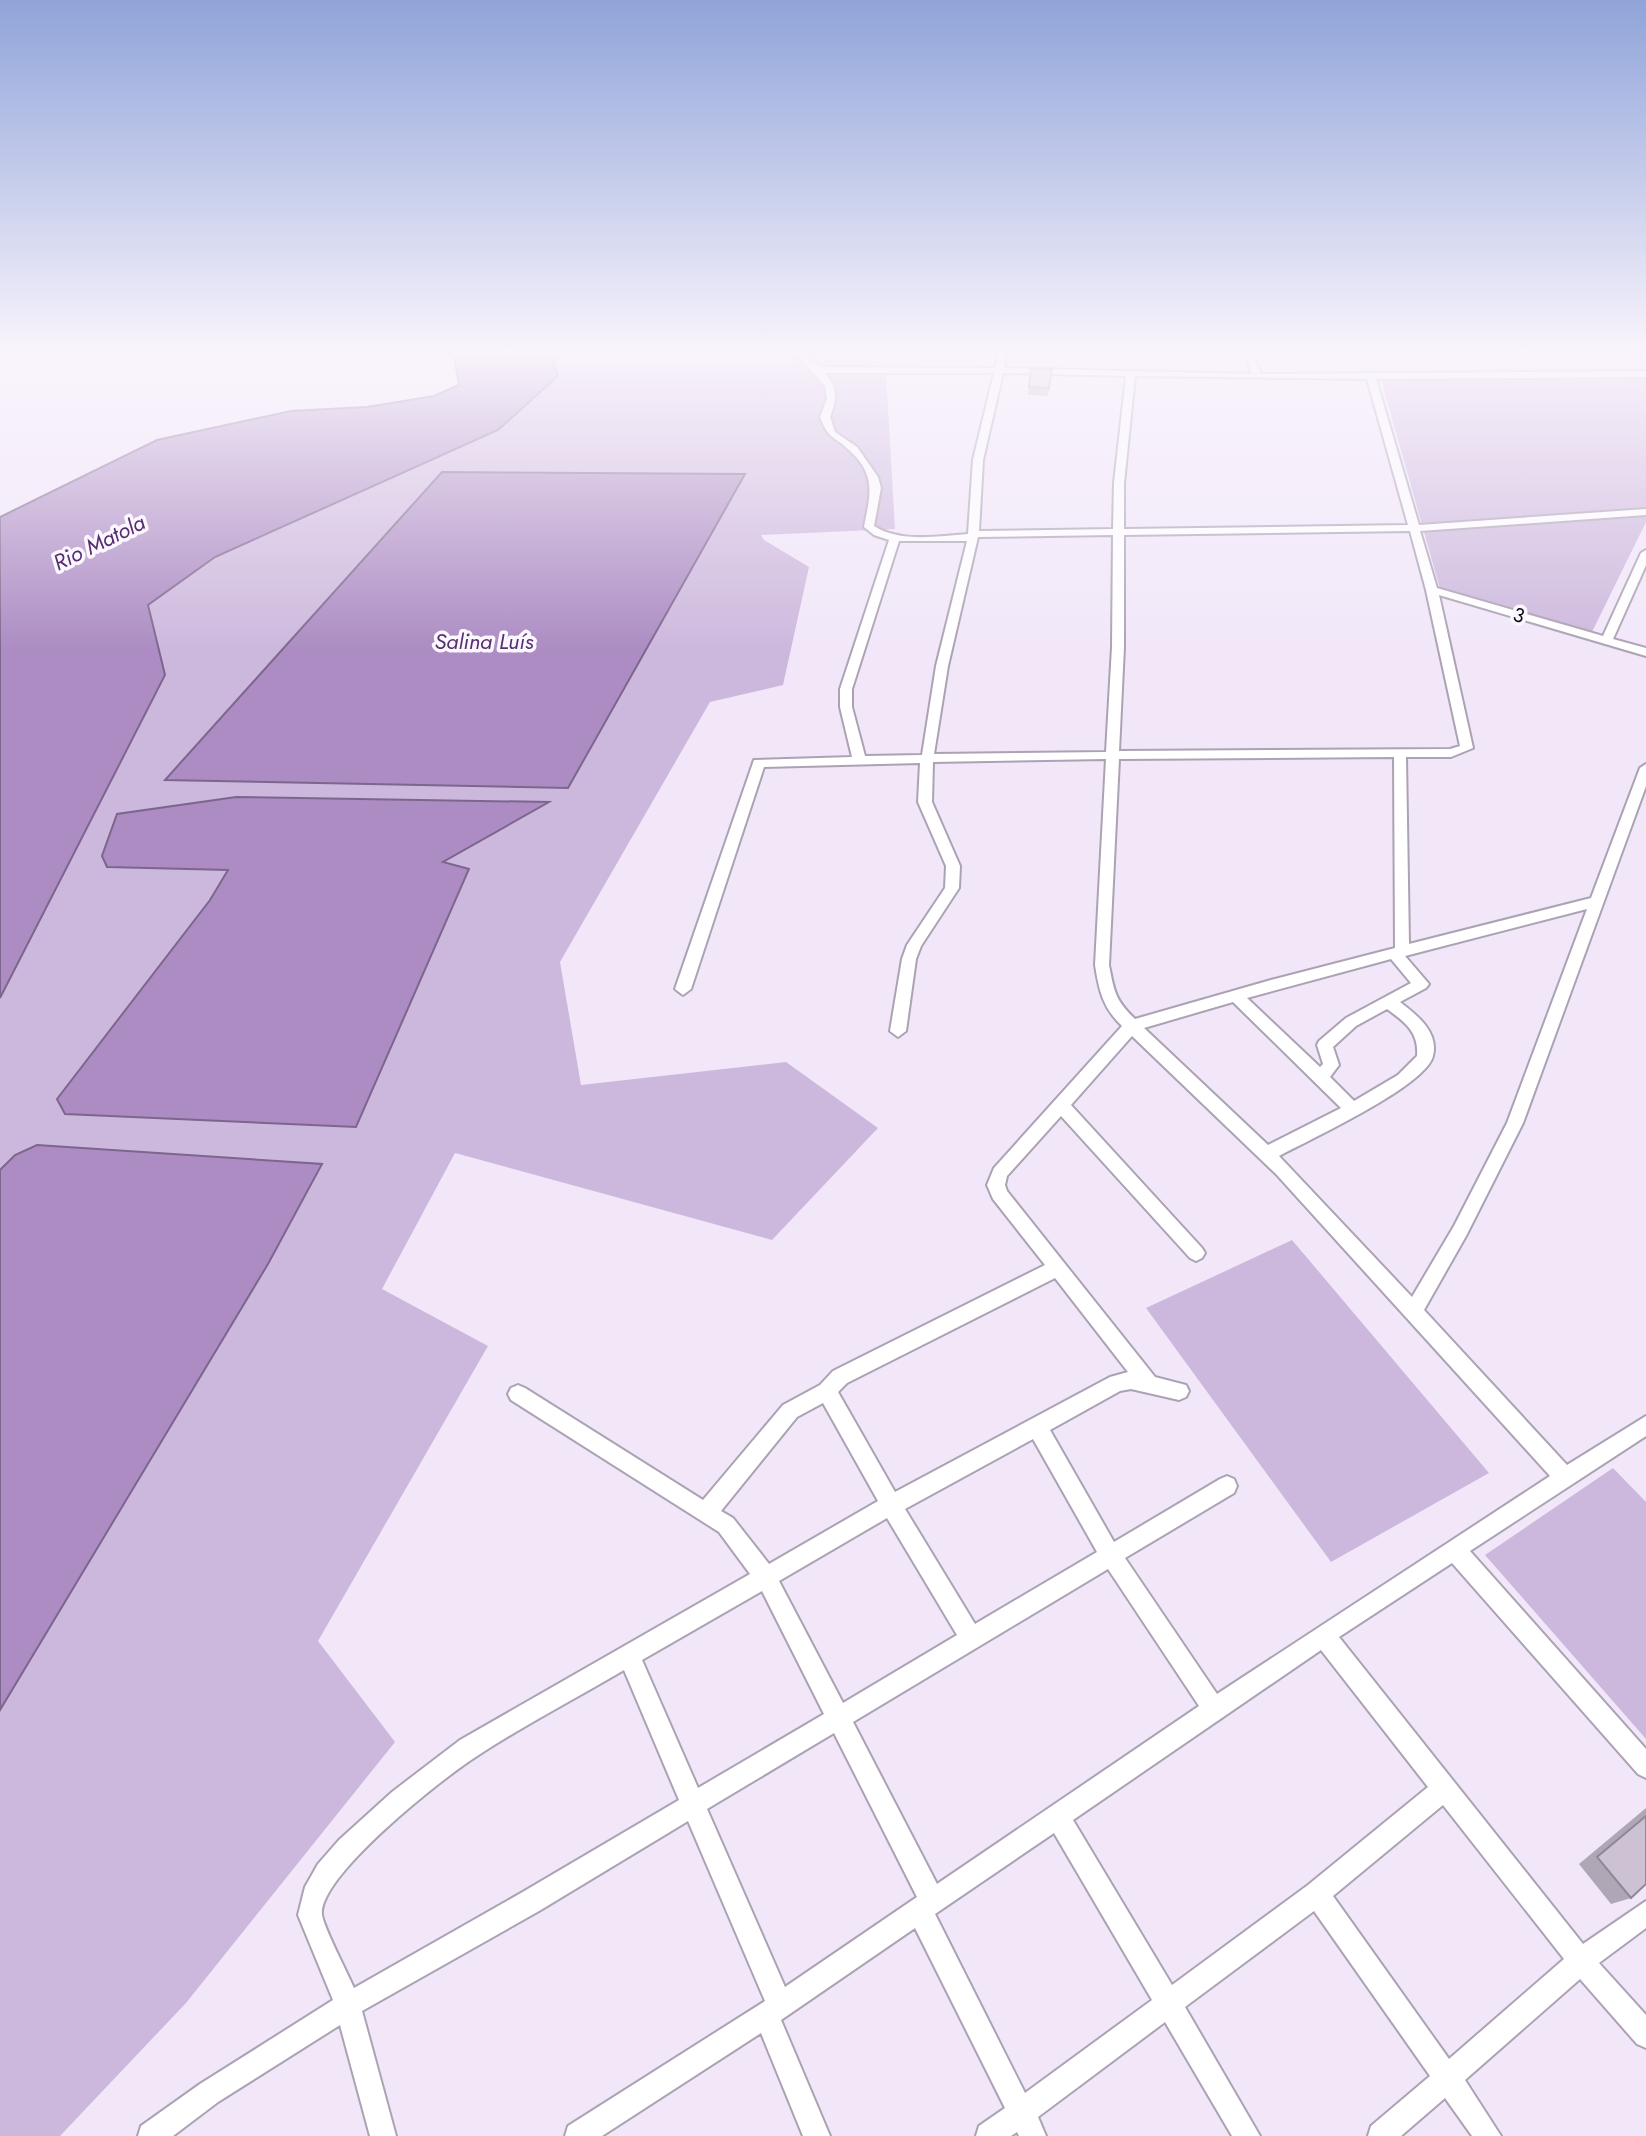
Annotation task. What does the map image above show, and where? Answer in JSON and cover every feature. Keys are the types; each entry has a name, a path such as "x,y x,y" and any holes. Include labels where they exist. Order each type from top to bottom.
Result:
{"street":[{"path":"856,452 873,477 876,488 869,527 882,535 895,536 1416,528 1646,512"},
{"path":"898,1031 914,945 952,888 953,866 925,802 924,780 942,666 973,535 980,452"},
{"path":"1120,452 1114,756 1102,965 1107,996 1115,1010 1267,1154 1565,1477"},
{"path":"683,989 759,763 1451,753 1467,748 1432,590 1393,452"},
{"path":"860,762 848,717 846,689 895,536"},
{"path":"1607,640 1646,553"},
{"name":"3","path":"1432,590 1646,652"},
{"path":"1320,1077 1331,1065 1325,1045 1351,1022 1421,984 1398,952 1400,754"},
{"path":"1413,1312 1460,1231 1515,1123 1594,902 1641,799 1646,768"},
{"path":"1148,1382 999,1194 996,1185 1000,1173 1132,1026 1235,995 1594,902"},
{"path":"1235,995 1353,1110"},
{"path":"1267,1154 1353,1110 1404,1079 1425,1058 1426,1045 1417,1023 1388,1002"},
{"path":"1061,1105 1196,1253"},
{"path":"706,1513 790,1411 827,1391 840,1377 1057,1268"},
{"path":"383,2136 348,2005 310,1915 308,1903 326,1872 406,1795 468,1748 891,1505 1117,1383 1131,1380 1148,1382 1179,1391"},
{"path":"827,1391 972,1640"},
{"path":"518,1394 726,1525 767,1579 839,1715 1033,2136"},
{"path":"587,2133 773,2011 1323,1635 1646,1425"},
{"path":"1037,1426 1110,1554 1214,1709"},
{"path":"155,2135 209,2093 348,2005 530,1902 694,1801 972,1640 1227,1486"},
{"path":"1454,1549 1646,1766"},
{"path":"1323,1635 1581,1961 1646,2035"},
{"path":"629,1655 694,1801 817,2136"},
{"path":"989,2136 1317,1894 1444,1789"},
{"path":"1058,1818 1247,2136"},
{"path":"1317,1894 1488,2136"},
{"path":"1381,2136 1581,1961 1646,1913"}],"shaded area":[{"path":"450,452 891,452 895,529 761,535 764,540 809,567 783,685 710,702 560,962 581,1085 786,1062 878,1128 772,1240 455,1153 382,1289 488,1346 318,1641 395,1742 186,2003 60,2136 0,2136 0,999 165,675 148,605 215,557"},
{"path":"1401,452 1646,452 1646,522 1592,632 1440,589"},
{"path":"1292,1240 1489,1473 1331,1562 1146,1308"},
{"path":"1613,1468 1646,1502 1646,1739 1485,1555"}],"water":[{"name":"Rio Matola","path":"133,452 450,452 215,557 148,605 165,675 0,998 0,517"},
{"name":"Salina Luís","path":"442,472 745,474 568,788 165,780"},
{"path":"236,797 549,802 443,862 469,869 356,1127 65,1114 57,1099 210,900 228,870 107,867 102,856 117,814"},
{"path":"37,1145 322,1164 268,1264 0,1710 0,1170 15,1155"}],"building":[{"path":"1646,1816 1646,1884 1631,1898 1597,1857"}]}
